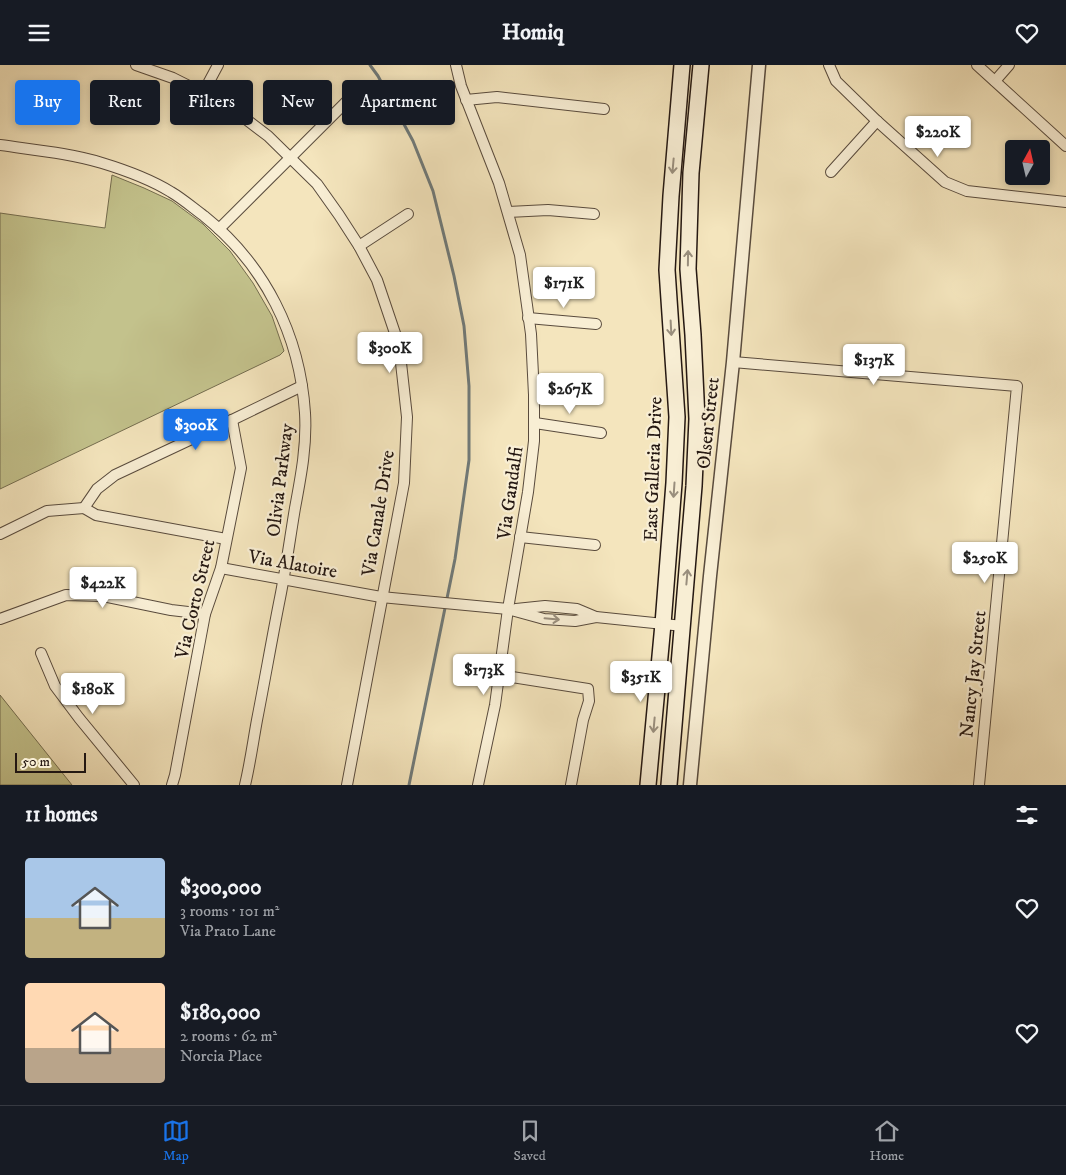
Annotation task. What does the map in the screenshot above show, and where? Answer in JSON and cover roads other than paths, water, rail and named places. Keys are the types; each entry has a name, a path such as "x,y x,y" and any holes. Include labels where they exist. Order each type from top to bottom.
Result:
{"main road":[{"name":"East Galleria Drive","path":"648,785 674,483 677,417 668,270 671,196 682,65"},
{"path":"691,65 693,67 685,160 691,173"},
{"path":"669,785 694,486 697,419 688,269 691,173 701,65"}],"street":[{"name":"Via Canale Drive","path":"136,65 178,80"},
{"path":"210,80 218,65"},
{"name":"Via Gandalfi","path":"456,65 466,100 499,183 520,255 528,318 535,423 529,484 508,609 496,705 478,785"},
{"name":"Olsen Street","path":"690,785 759,65"},
{"path":"829,65 836,81 945,182 967,191 1066,202"},
{"path":"977,65 1066,146"},
{"path":"995,81 1009,65"},
{"path":"466,100 497,97 604,109"},
{"path":"220,229 342,106"},
{"path":"831,171 877,121"},
{"name":"Via Canale Drive","path":"253,125 268,136 317,184 339,215 359,246 377,281 399,345 408,417 404,483 347,785"},
{"name":"Olivia Parkway","path":"0,145 74,156 100,162 122,169 169,191 185,201 220,229 245,256 274,300 284,321 292,344 302,386 305,415 304,450 284,579 245,785"},
{"path":"508,212 548,210 594,214"},
{"path":"359,246 408,214"},
{"path":"528,318 596,324"},
{"name":"Nancy Jay Street","path":"732,361 1017,386 978,785"},
{"path":"84,508 97,489 115,475 302,386"},
{"name":"Via Corto Street","path":"172,785 205,614 221,568 241,469 232,420"},
{"path":"535,423 601,433"},
{"path":"0,534 47,511 84,508 96,515 226,539"},
{"path":"520,537 595,545"},
{"name":"Via Alatoire","path":"221,568 382,597 508,609 545,606 577,609 596,617 683,626"},
{"path":"0,619 66,595 103,596 171,610 205,614"},
{"path":"41,653 55,686 134,785"},
{"path":"500,675 588,689 590,701 583,720 572,785"}],"waterway":[{"path":"370,65 378,76 413,141 433,191 464,326 469,386 469,460 455,559 409,785"}]}
